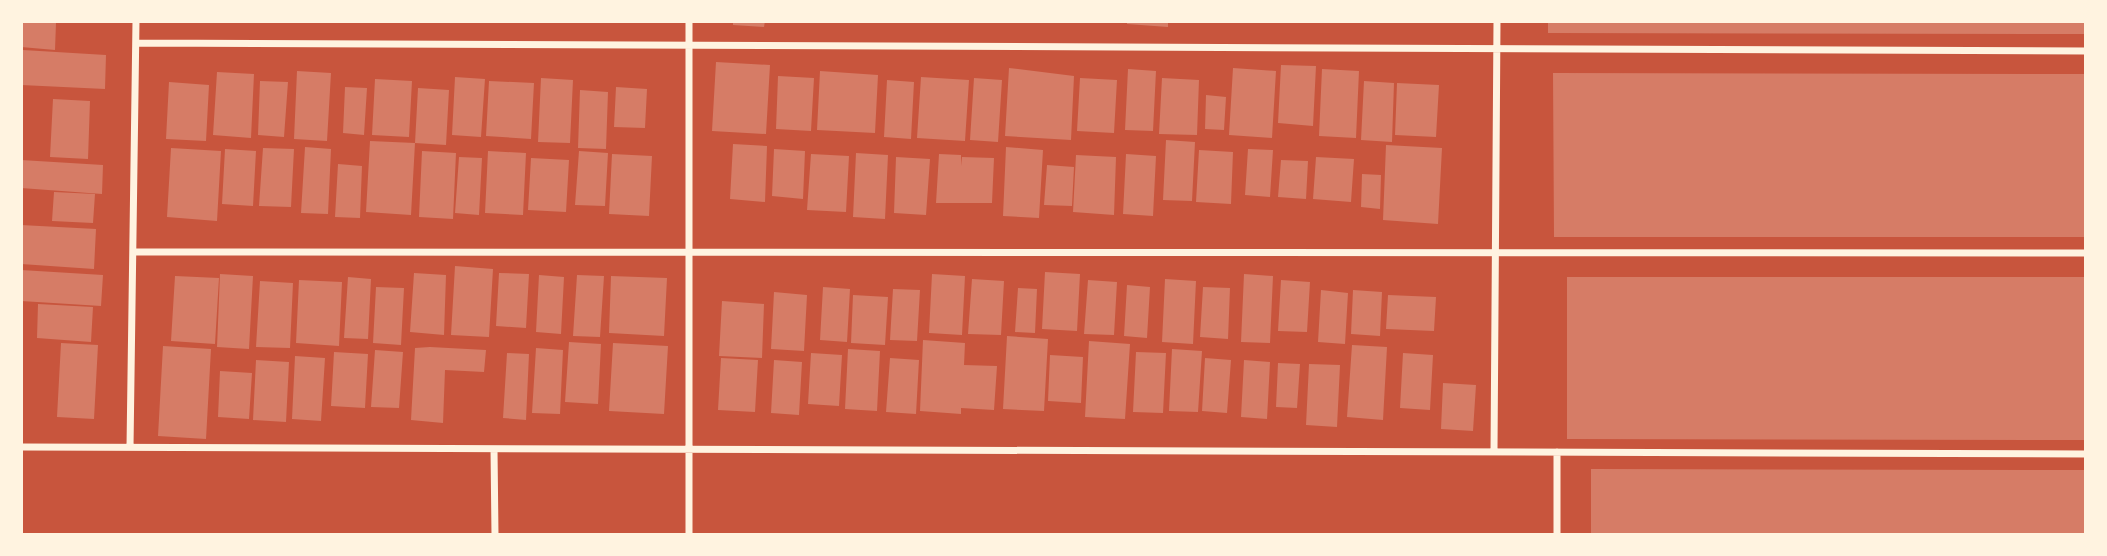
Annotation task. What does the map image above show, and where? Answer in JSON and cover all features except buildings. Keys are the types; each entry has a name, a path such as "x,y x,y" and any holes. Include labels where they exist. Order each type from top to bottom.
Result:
{"street":[{"path":"130,447 136,21"},
{"path":"689,21 689,535"},
{"path":"1494,452 1497,21"},
{"path":"136,43 2086,51"},
{"path":"133,252 2086,253"},
{"path":"21,447 2086,454"},
{"path":"494,449 495,535"},
{"path":"1557,452 1557,535"}]}
